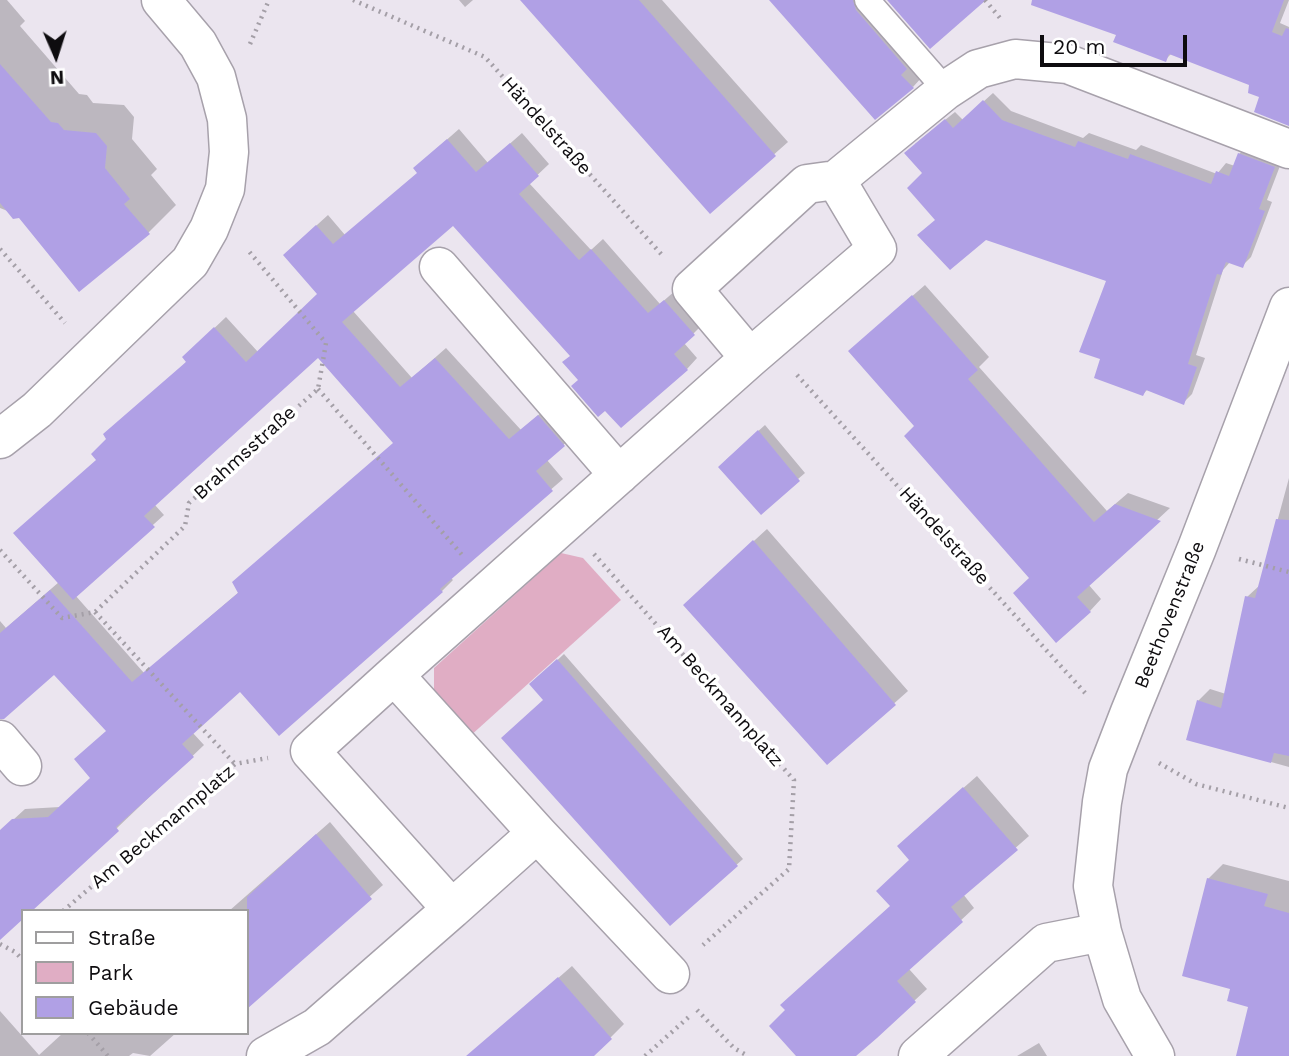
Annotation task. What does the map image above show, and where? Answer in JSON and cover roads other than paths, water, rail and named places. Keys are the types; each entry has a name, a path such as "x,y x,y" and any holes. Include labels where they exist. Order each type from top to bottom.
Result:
{"street":[{"path":"5,424 37,410 190,262 209,229 225,189 229,152 227,119 216,77 198,44 161,0"},
{"path":"759,351 692,289 807,184 836,180 946,90 978,69 1015,59 1068,64 1289,149"},
{"path":"452,909 310,751 877,249 836,180"},
{"path":"439,267 619,475"},
{"name":"Beethovenstraße","path":"1155,1056 1122,999 1102,932 1093,886 1102,802 1108,769 1124,726 1197,548 1289,307"},
{"path":"394,675 670,974"},
{"path":"266,1056 317,1027 537,833"},
{"path":"918,1056 1046,943 1102,932"}],"lane":[{"path":"867,0 946,90"}]}
